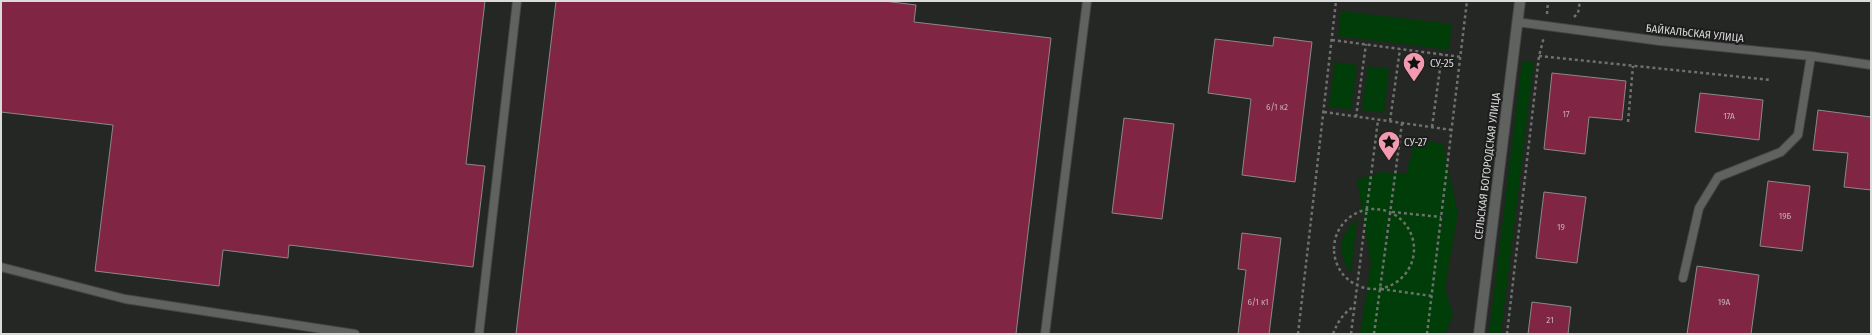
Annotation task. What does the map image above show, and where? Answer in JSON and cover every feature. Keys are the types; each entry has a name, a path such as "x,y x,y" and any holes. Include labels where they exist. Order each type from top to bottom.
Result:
{"main road":[{"name":"СЕЛЬСКАЯ БОГОРОДСКАЯ УЛИЦА","path":"1479,334 1520,1"}],"lane":[{"path":"479,334 517,1"},
{"path":"1045,334 1086,1"},
{"name":"БАЙКАЛЬСКАЯ УЛИЦА","path":"1517,22 1660,41 1811,56 1871,65"},
{"path":"1683,278 1699,208 1718,177 1781,152 1798,135 1811,56"},
{"path":"1,267 124,299 355,334"}],"path":[{"path":"1298,334 1336,1"},
{"path":"1427,334 1467,1"},
{"path":"1507,334 1539,56 1546,25 1548,1"},
{"path":"1332,40 1461,57"},
{"path":"1356,117 1366,44"},
{"path":"1390,121 1400,49"},
{"path":"1432,127 1442,54"},
{"path":"1539,56 1771,80"},
{"path":"1628,122 1633,66"},
{"path":"1324,112 1452,130"},
{"path":"1351,334 1378,120"},
{"path":"1374,334 1402,123"},
{"path":"1432,296 1380,289 1368,289 1357,286 1346,279 1338,269 1334,256 1333,243 1337,231 1345,220 1355,212 1367,208 1379,208 1390,211 1441,217"},
{"path":"1380,289 1391,286 1401,279 1413,260 1415,248 1413,237 1408,226 1390,211"},
{"path":"1333,334 1337,323 1344,313 1355,306"}],"green space":[{"path":"1341,11 1452,24 1449,50 1338,36"},
{"path":"1522,61 1534,62 1501,334 1489,334"},
{"path":"1335,62 1357,65 1351,109 1329,107"},
{"path":"1368,66 1389,69 1384,113 1362,110"},
{"path":"1416,138 1443,144 1458,213 1445,288 1453,315 1445,334 1360,334 1371,264 1357,180 1381,172 1406,174"},
{"path":"1357,220 1351,273 1343,260 1342,245 1346,232"}],"building":[{"path":"1,1 485,1 466,164 485,166 473,267 289,245 288,258 223,250 219,286 95,271 113,125 1,112"},
{"path":"556,1 884,1 916,5 914,22 1051,38 1016,334 516,334"},
{"path":"1274,37 1312,42 1295,182 1242,175 1251,99 1208,93 1215,39 1273,46"},
{"path":"1552,73 1626,81 1622,120 1589,117 1585,154 1544,149"},
{"path":"1700,93 1763,100 1759,140 1695,132"},
{"path":"1818,110 1871,117 1871,190 1844,187 1848,153 1813,150"},
{"path":"1124,118 1174,124 1162,219 1112,213"},
{"path":"1768,181 1810,186 1802,251 1760,246"},
{"path":"1544,192 1586,197 1577,263 1536,258"},
{"path":"1242,233 1281,238 1269,334 1238,334 1246,270 1238,269"},
{"path":"1697,266 1759,275 1751,334 1687,334"},
{"path":"1532,302 1571,307 1568,334 1528,334"}],"place":[{"name":"СУ-25","path":"1414,82"},
{"name":"СУ-27","path":"1389,162"}]}
